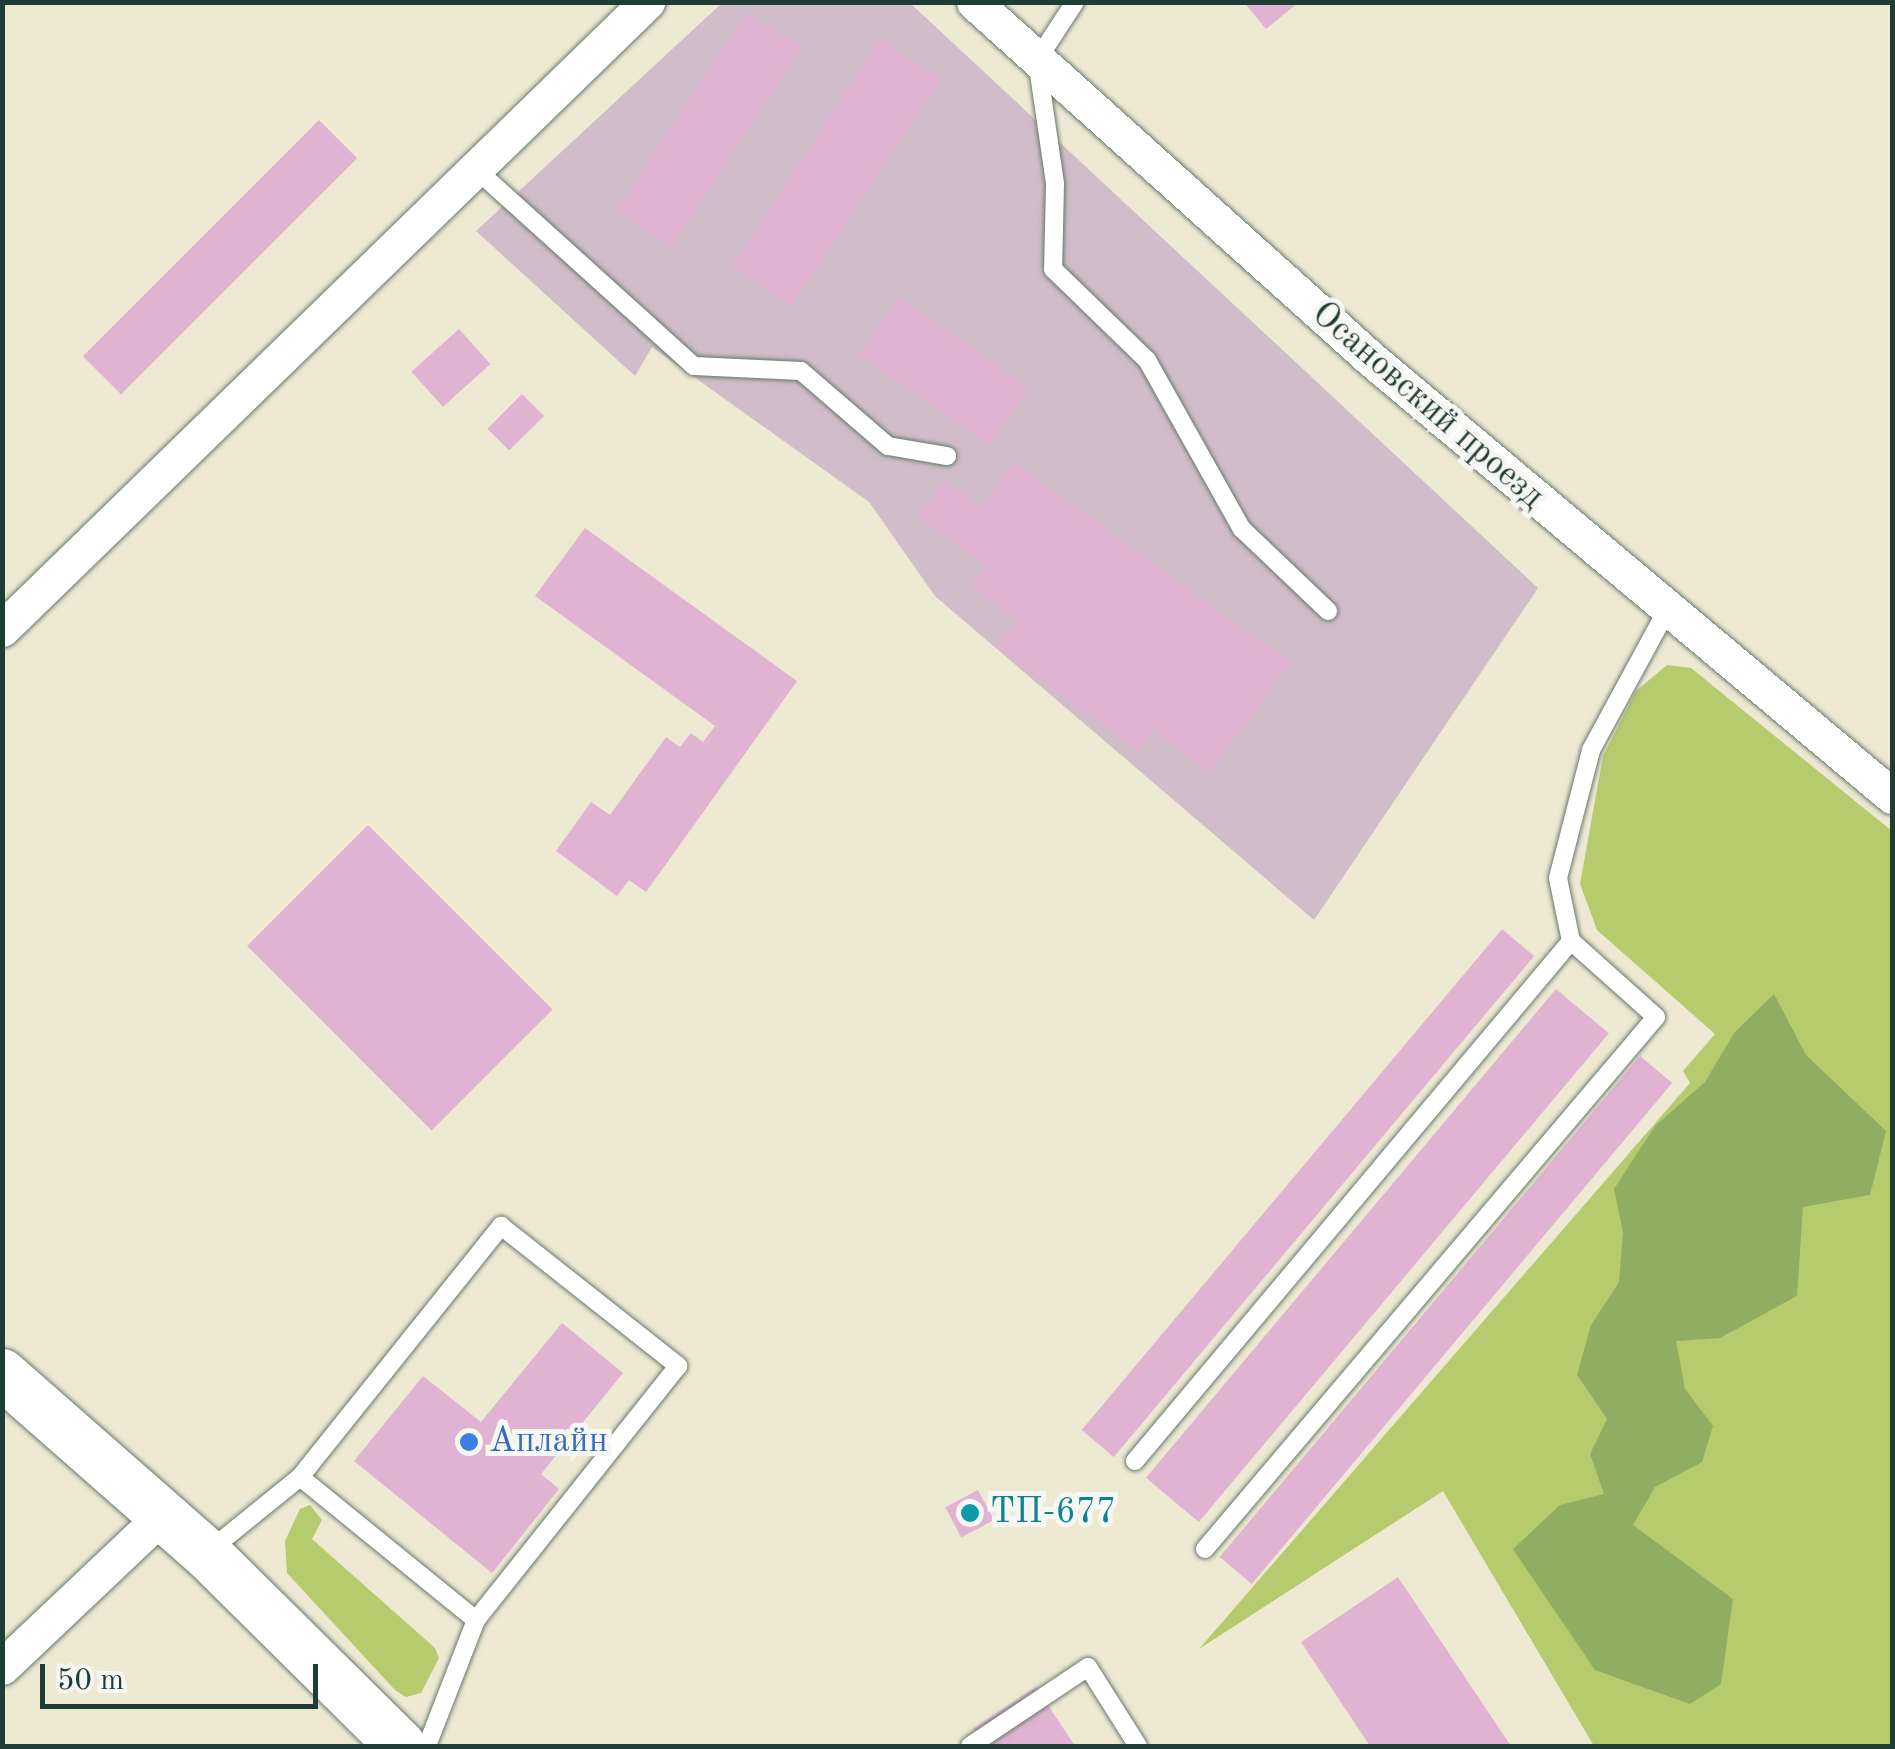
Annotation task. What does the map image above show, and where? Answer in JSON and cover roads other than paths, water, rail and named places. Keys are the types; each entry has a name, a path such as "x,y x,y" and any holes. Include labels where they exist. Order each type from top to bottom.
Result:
{"main road":[{"path":"2,1374 206,1553 401,1746"}],"street":[{"path":"2,629 478,171 647,2"},
{"name":"Осановский проезд","path":"974,2 1666,612 1892,796"},
{"path":"2,1667 164,1515"}],"lane":[{"path":"1075,2 1036,60 1055,184 1052,268 1147,360 1242,529 1328,610"},
{"path":"478,171 694,366 801,371 888,446 947,456"},
{"path":"1205,1549 1656,1017 1571,942 1558,878 1586,766 1666,612"},
{"path":"1135,1461 1571,942"},
{"path":"206,1553 300,1477 501,1226 678,1366 476,1620 427,1746"},
{"path":"300,1477 476,1620"},
{"path":"970,1746 1088,1667 1138,1746"}],"place":[{"name":"Аплайн","path":"469,1442"},
{"name":"ТП-677","path":"970,1513"}]}
